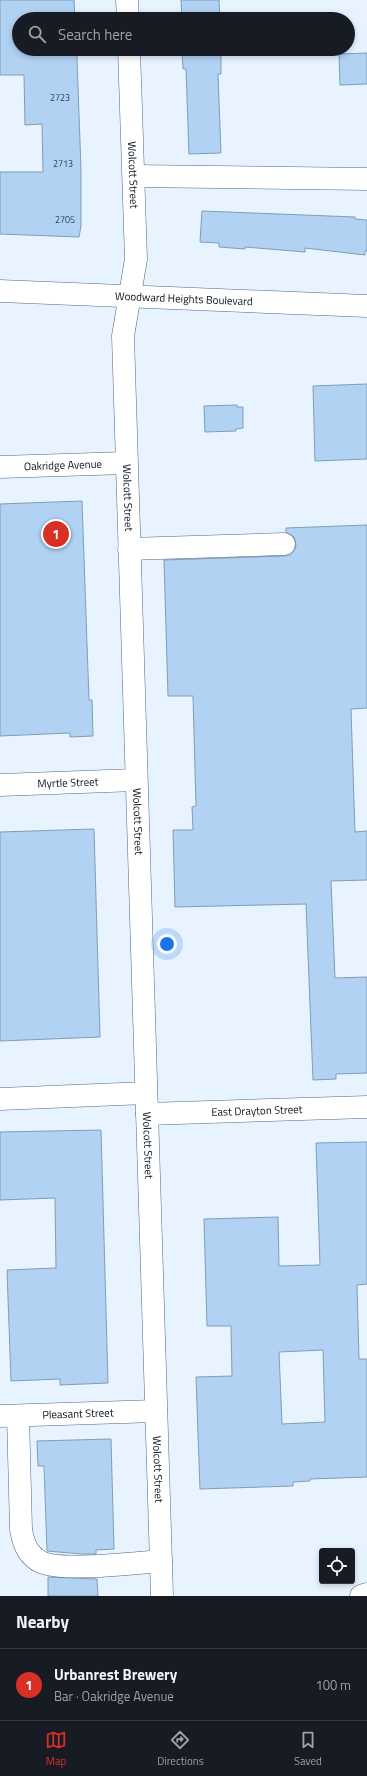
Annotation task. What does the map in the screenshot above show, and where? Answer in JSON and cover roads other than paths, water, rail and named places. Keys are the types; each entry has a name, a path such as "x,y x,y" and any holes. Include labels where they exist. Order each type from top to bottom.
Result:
{"street":[{"path":"127,0 128,12"},
{"name":"Wolcott Street","path":"129,56 136,259 123,336 162,1596"},
{"path":"134,176 367,179"},
{"name":"Woodward Heights Boulevard","path":"0,291 367,306"},
{"name":"Oakridge Avenue","path":"0,467 126,463"},
{"path":"129,549 284,544"},
{"name":"Myrtle Street","path":"0,785 136,780"},
{"name":"East Drayton Street","path":"0,1099 147,1104 367,1107"},
{"name":"Pleasant Street","path":"9,1416 156,1411"},
{"path":"9,1416 22,1530 25,1546 34,1557 50,1566 57,1567 161,1562"},
{"path":"360,1596 367,1594"}],"place":[{"name":"Urbanrest Brewery","path":"56,534"}]}
